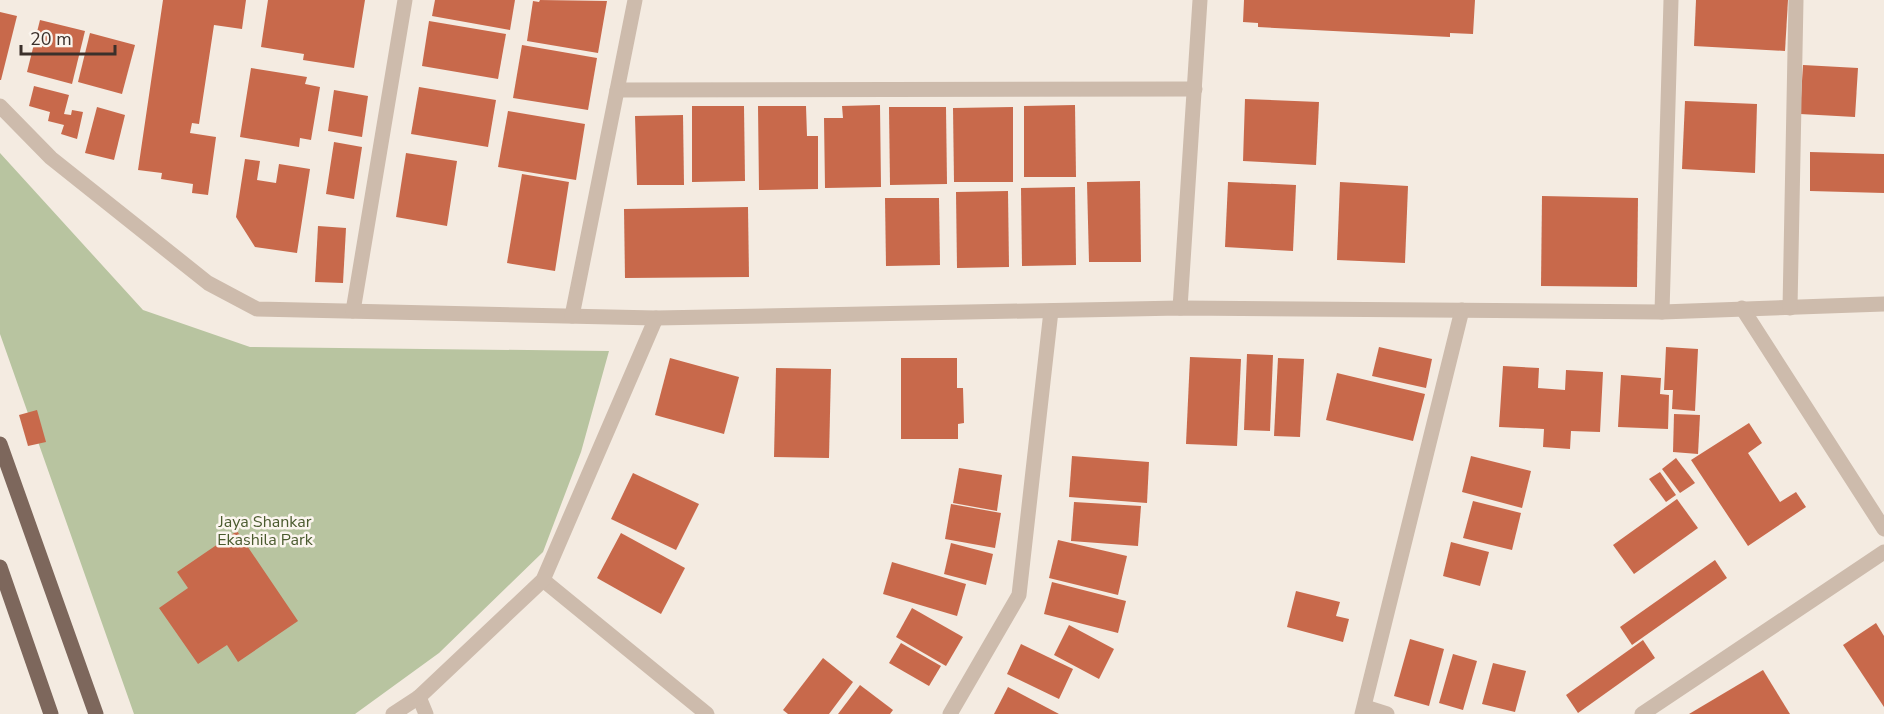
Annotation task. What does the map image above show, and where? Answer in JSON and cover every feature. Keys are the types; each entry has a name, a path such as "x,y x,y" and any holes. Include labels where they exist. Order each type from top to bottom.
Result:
{"main road":[{"path":"0,444 96,714"},
{"path":"0,567 51,714"}],"street":[{"path":"353,311 405,0"},
{"path":"572,316 635,0"},
{"path":"1180,309 1200,0"},
{"path":"1662,312 1671,0"},
{"path":"1790,308 1796,0"},
{"path":"617,90 1194,89"},
{"path":"0,106 51,158 208,284 256,309 656,318 1180,309 1662,312 1884,304"},
{"path":"1742,308 1884,530"},
{"path":"1387,714 1364,711 1462,310"},
{"path":"950,714 1019,596 1051,311"},
{"path":"393,714 419,697 543,580 656,318"},
{"path":"1642,714 1884,552"},
{"path":"543,580 707,714"},
{"path":"419,697 426,714"}],"green space":[{"name":"Jaya Shankar Ekashila Park","path":"0,153 143,310 250,347 609,351 581,452 543,552 439,653 355,714 134,714 0,334"}],"building":[{"path":"163,0 246,0 242,29 214,25 199,124 192,123 190,133 216,137 208,195 192,193 193,184 161,179 162,173 138,170"},
{"path":"268,0 365,0 354,68 303,60 304,54 261,47"},
{"path":"435,0 515,0 510,30 432,16"},
{"path":"540,0 607,1 598,53 527,41 533,1 539,2"},
{"path":"1244,0 1475,0 1473,34 1450,33 1450,37 1258,27 1258,23 1243,22"},
{"path":"1696,0 1788,0 1785,51 1694,46"},
{"path":"0,12 17,16 1,80 0,80"},
{"path":"40,20 85,31 72,84 27,72"},
{"path":"429,21 506,34 498,79 422,66"},
{"path":"90,33 135,45 122,94 78,82"},
{"path":"522,45 597,58 588,110 513,98"},
{"path":"1803,65 1858,68 1855,117 1800,114"},
{"path":"251,68 307,77 305,84 320,87 311,140 300,138 299,147 240,137"},
{"path":"34,86 69,95 64,114 71,115 72,110 83,112 77,139 61,134 64,125 48,121 50,112 29,106"},
{"path":"419,87 496,100 488,147 411,134"},
{"path":"334,90 368,96 362,137 328,131"},
{"path":"1245,99 1319,102 1316,165 1243,161"},
{"path":"1685,101 1757,104 1755,173 1682,169"},
{"path":"880,105 881,187 825,188 824,118 843,118 842,106"},
{"path":"1075,105 1076,177 1024,177 1024,106"},
{"path":"692,106 744,106 745,181 692,182"},
{"path":"758,106 806,106 807,136 818,136 818,189 759,190"},
{"path":"97,107 125,115 114,160 85,153"},
{"path":"889,107 946,107 947,184 890,185"},
{"path":"1013,107 1013,182 954,182 953,108"},
{"path":"508,111 585,124 576,180 498,167"},
{"path":"683,115 684,185 637,185 635,116"},
{"path":"334,142 362,147 354,199 326,194"},
{"path":"1810,152 1884,154 1884,193 1810,191"},
{"path":"406,153 457,161 447,226 396,217"},
{"path":"245,159 260,161 257,180 276,183 279,164 310,169 297,253 255,247 236,217"},
{"path":"522,174 569,182 555,271 507,263"},
{"path":"1140,181 1141,262 1089,262 1087,182"},
{"path":"1228,182 1296,185 1293,251 1225,247"},
{"path":"1340,182 1408,186 1405,263 1337,260"},
{"path":"1075,187 1076,265 1022,266 1021,188"},
{"path":"1008,191 1009,267 957,268 956,192"},
{"path":"1542,196 1638,198 1637,287 1541,286"},
{"path":"885,198 939,198 940,265 886,266"},
{"path":"748,207 749,277 625,278 624,209"},
{"path":"318,226 346,228 343,283 315,282"},
{"path":"1379,347 1432,359 1426,388 1372,376"},
{"path":"1666,347 1698,349 1695,411 1672,409 1673,390 1664,390"},
{"path":"1247,354 1273,355 1270,431 1244,430"},
{"path":"1190,357 1241,359 1237,446 1186,444"},
{"path":"670,358 739,377 724,434 655,415"},
{"path":"901,358 957,358 957,388 963,388 964,423 958,424 958,439 901,439"},
{"path":"1278,358 1304,359 1300,437 1274,436"},
{"path":"1503,366 1539,368 1538,388 1565,390 1566,370 1603,372 1600,432 1571,431 1570,449 1543,447 1544,429 1499,427"},
{"path":"776,368 831,369 829,458 774,457"},
{"path":"1337,373 1425,394 1413,441 1326,420"},
{"path":"1621,375 1661,378 1660,394 1669,395 1668,429 1618,427"},
{"path":"37,410 46,442 28,446 19,415"},
{"path":"1674,414 1700,415 1698,454 1673,452"},
{"path":"1749,423 1762,443 1748,453 1780,502 1796,492 1806,507 1748,546 1691,460"},
{"path":"1072,456 1149,462 1147,503 1069,497"},
{"path":"1471,456 1531,471 1522,508 1462,492"},
{"path":"1676,458 1695,483 1680,493 1662,469"},
{"path":"959,468 1002,475 997,511 953,503"},
{"path":"1660,472 1676,495 1666,502 1649,479"},
{"path":"633,473 699,504 676,550 611,519"},
{"path":"1677,499 1698,528 1634,574 1613,545"},
{"path":"1473,501 1521,513 1512,550 1463,538"},
{"path":"1074,502 1141,506 1138,546 1071,541"},
{"path":"951,504 1001,513 995,548 945,539"},
{"path":"237,531 298,621 238,662 227,645 198,664 159,608 188,588 177,572"},
{"path":"621,533 685,568 661,614 597,578"},
{"path":"1058,540 1127,556 1118,595 1049,578"},
{"path":"1451,542 1489,552 1480,586 1443,576"},
{"path":"951,543 993,554 986,585 944,574"},
{"path":"1715,560 1727,578 1632,645 1620,627"},
{"path":"892,562 966,584 957,616 883,594"},
{"path":"1052,582 1126,601 1118,633 1044,614"},
{"path":"1296,591 1340,602 1336,616 1349,619 1343,642 1287,627"},
{"path":"912,608 963,637 946,666 896,637"},
{"path":"1876,623 1884,636 1884,707 1843,645"},
{"path":"1069,625 1114,649 1099,679 1054,655"},
{"path":"1410,639 1444,649 1429,706 1394,696"},
{"path":"1643,640 1655,658 1578,713 1566,695"},
{"path":"901,643 941,666 929,686 889,663"},
{"path":"1021,644 1073,669 1059,699 1007,674"},
{"path":"1453,654 1477,661 1463,710 1439,703"},
{"path":"823,658 853,682 829,714 788,714 783,710"},
{"path":"1493,663 1526,671 1515,712 1482,704"},
{"path":"1763,670 1790,714 1689,714"},
{"path":"860,685 893,710 890,714 838,714"},
{"path":"1008,687 1059,714 994,714"}]}
